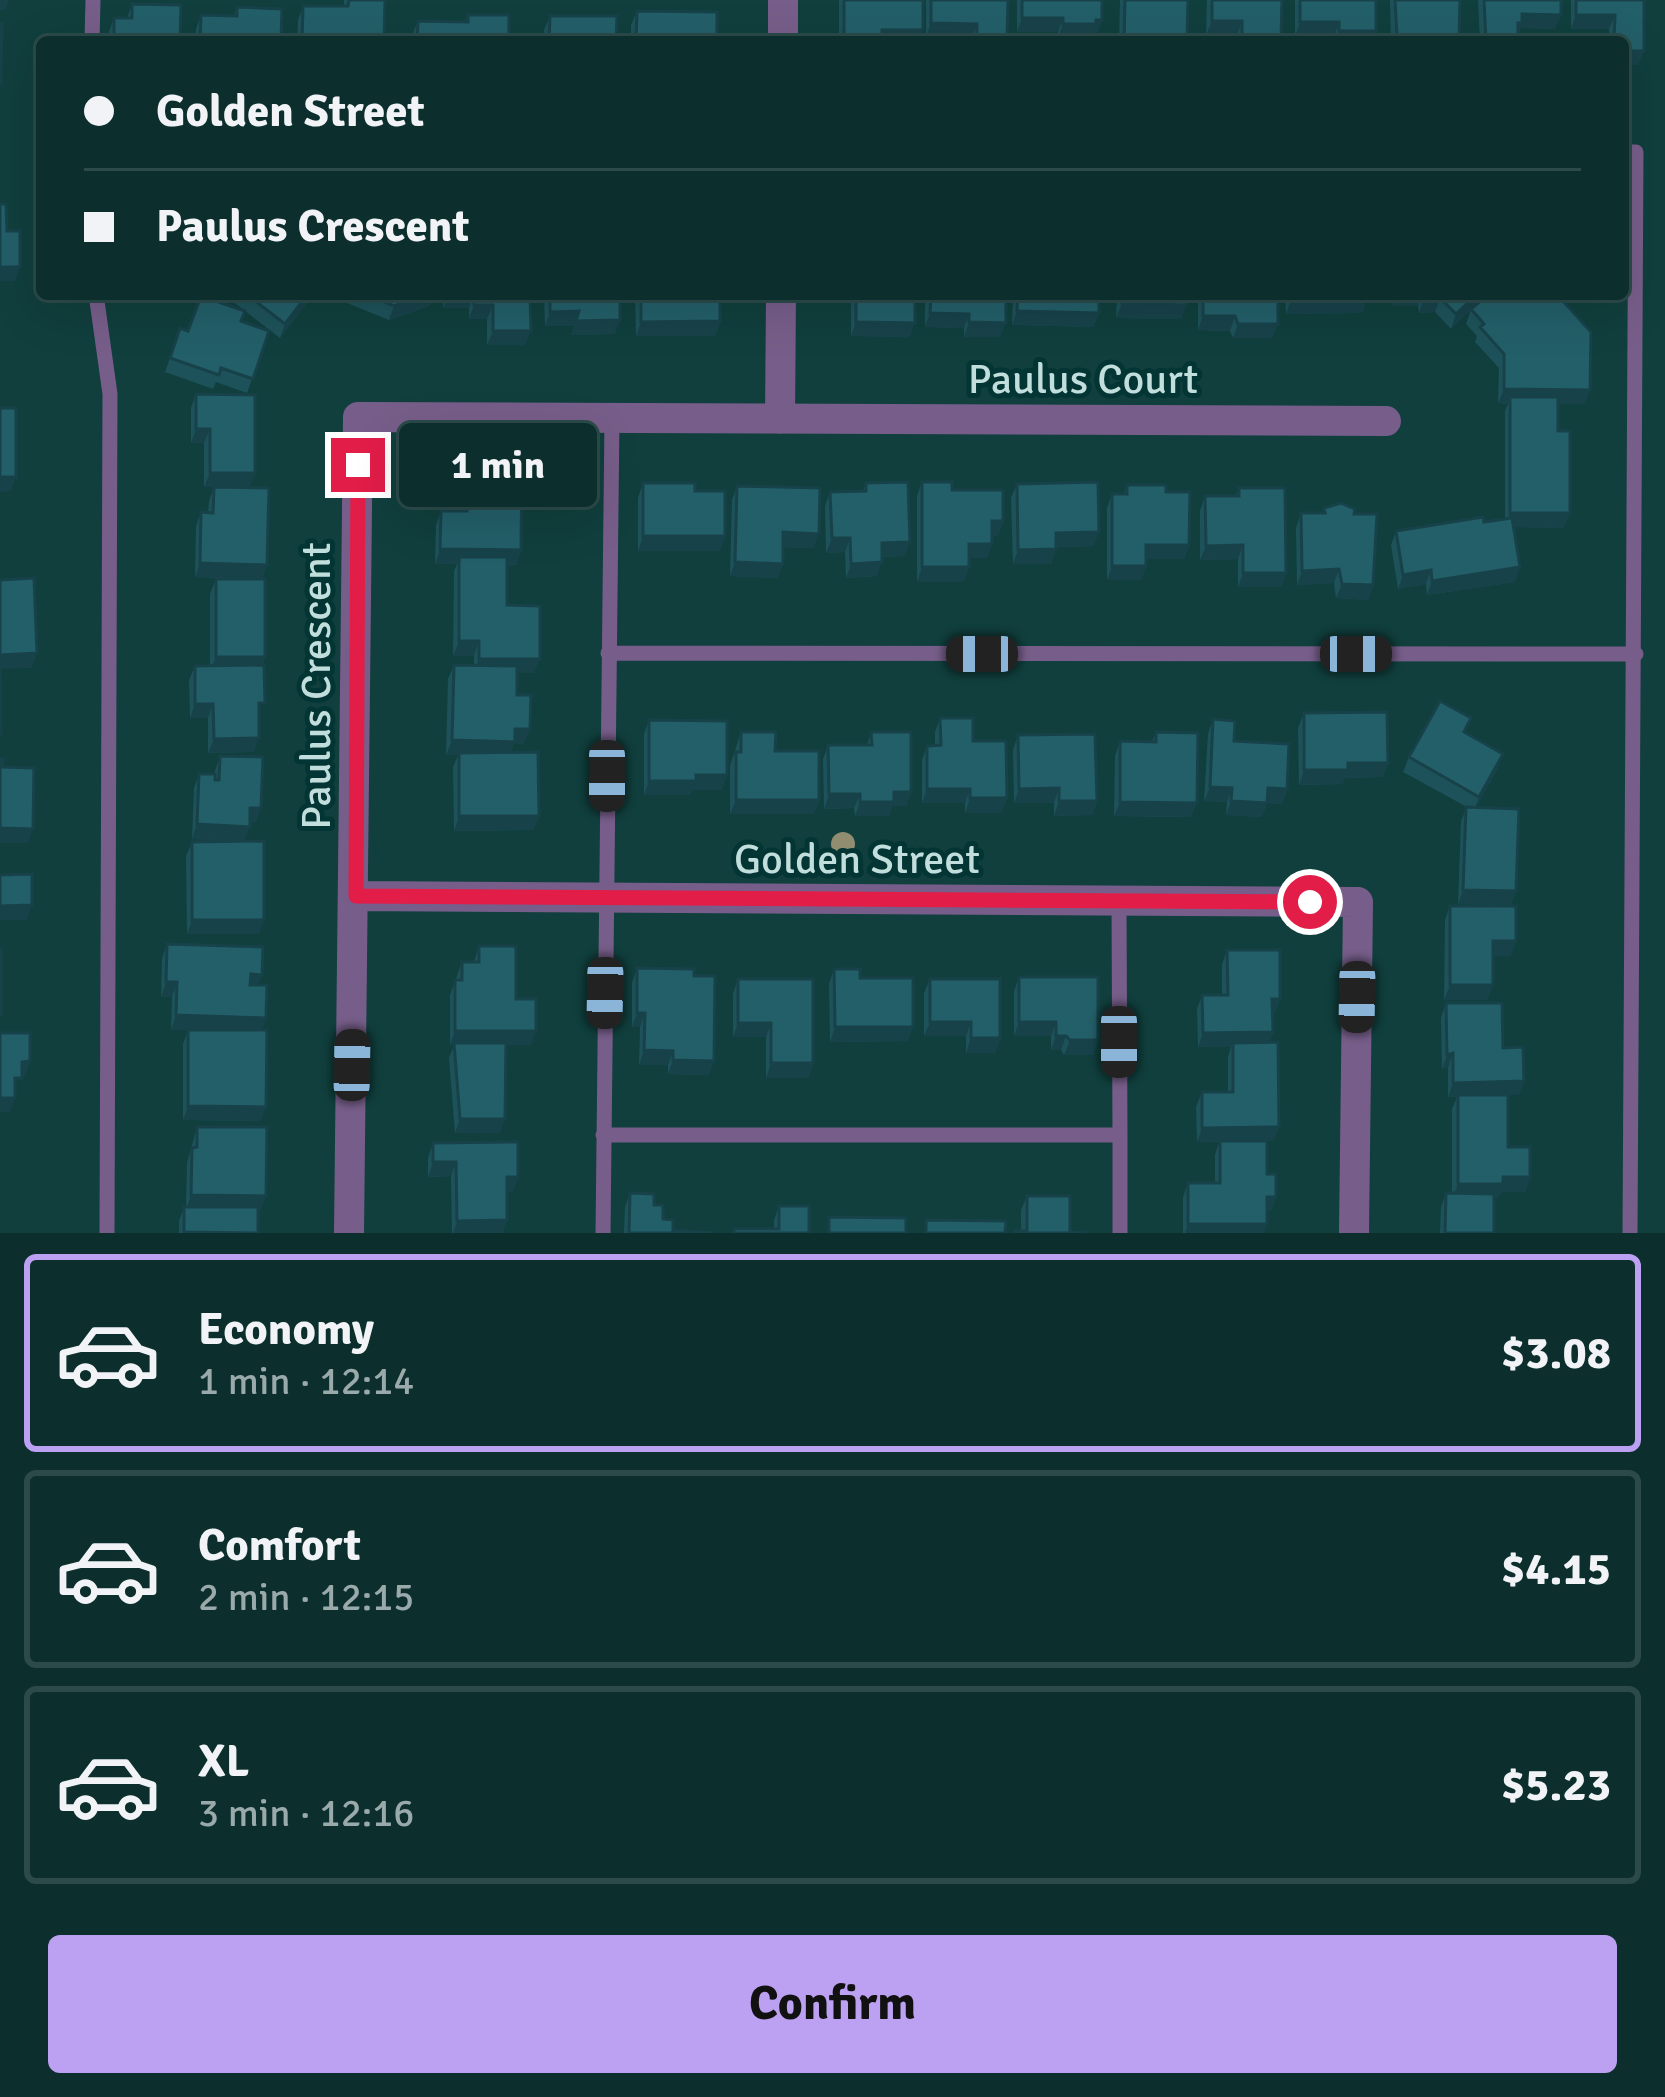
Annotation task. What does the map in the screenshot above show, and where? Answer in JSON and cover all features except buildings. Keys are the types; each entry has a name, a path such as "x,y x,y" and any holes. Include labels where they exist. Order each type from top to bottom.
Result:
{"street":[{"path":"783,0 783,36"},
{"path":"779,419 781,300"},
{"name":"Paulus Crescent","path":"350,1233 358,417 779,419"},
{"name":"Paulus Court","path":"779,419 1387,421"},
{"name":"Golden Street","path":"356,896 1358,902 1354,1233"}],"lane":[{"path":"92,36 93,0"},
{"path":"1629,152 1636,152 1630,1233"},
{"path":"97,300 110,394 107,1233"},
{"path":"603,1233 612,417"},
{"path":"608,653 1636,654"},
{"path":"1119,901 1120,1233"},
{"path":"603,1135 1120,1135"}],"route":[{"path":"358,465 356,896 1310,902"}]}
